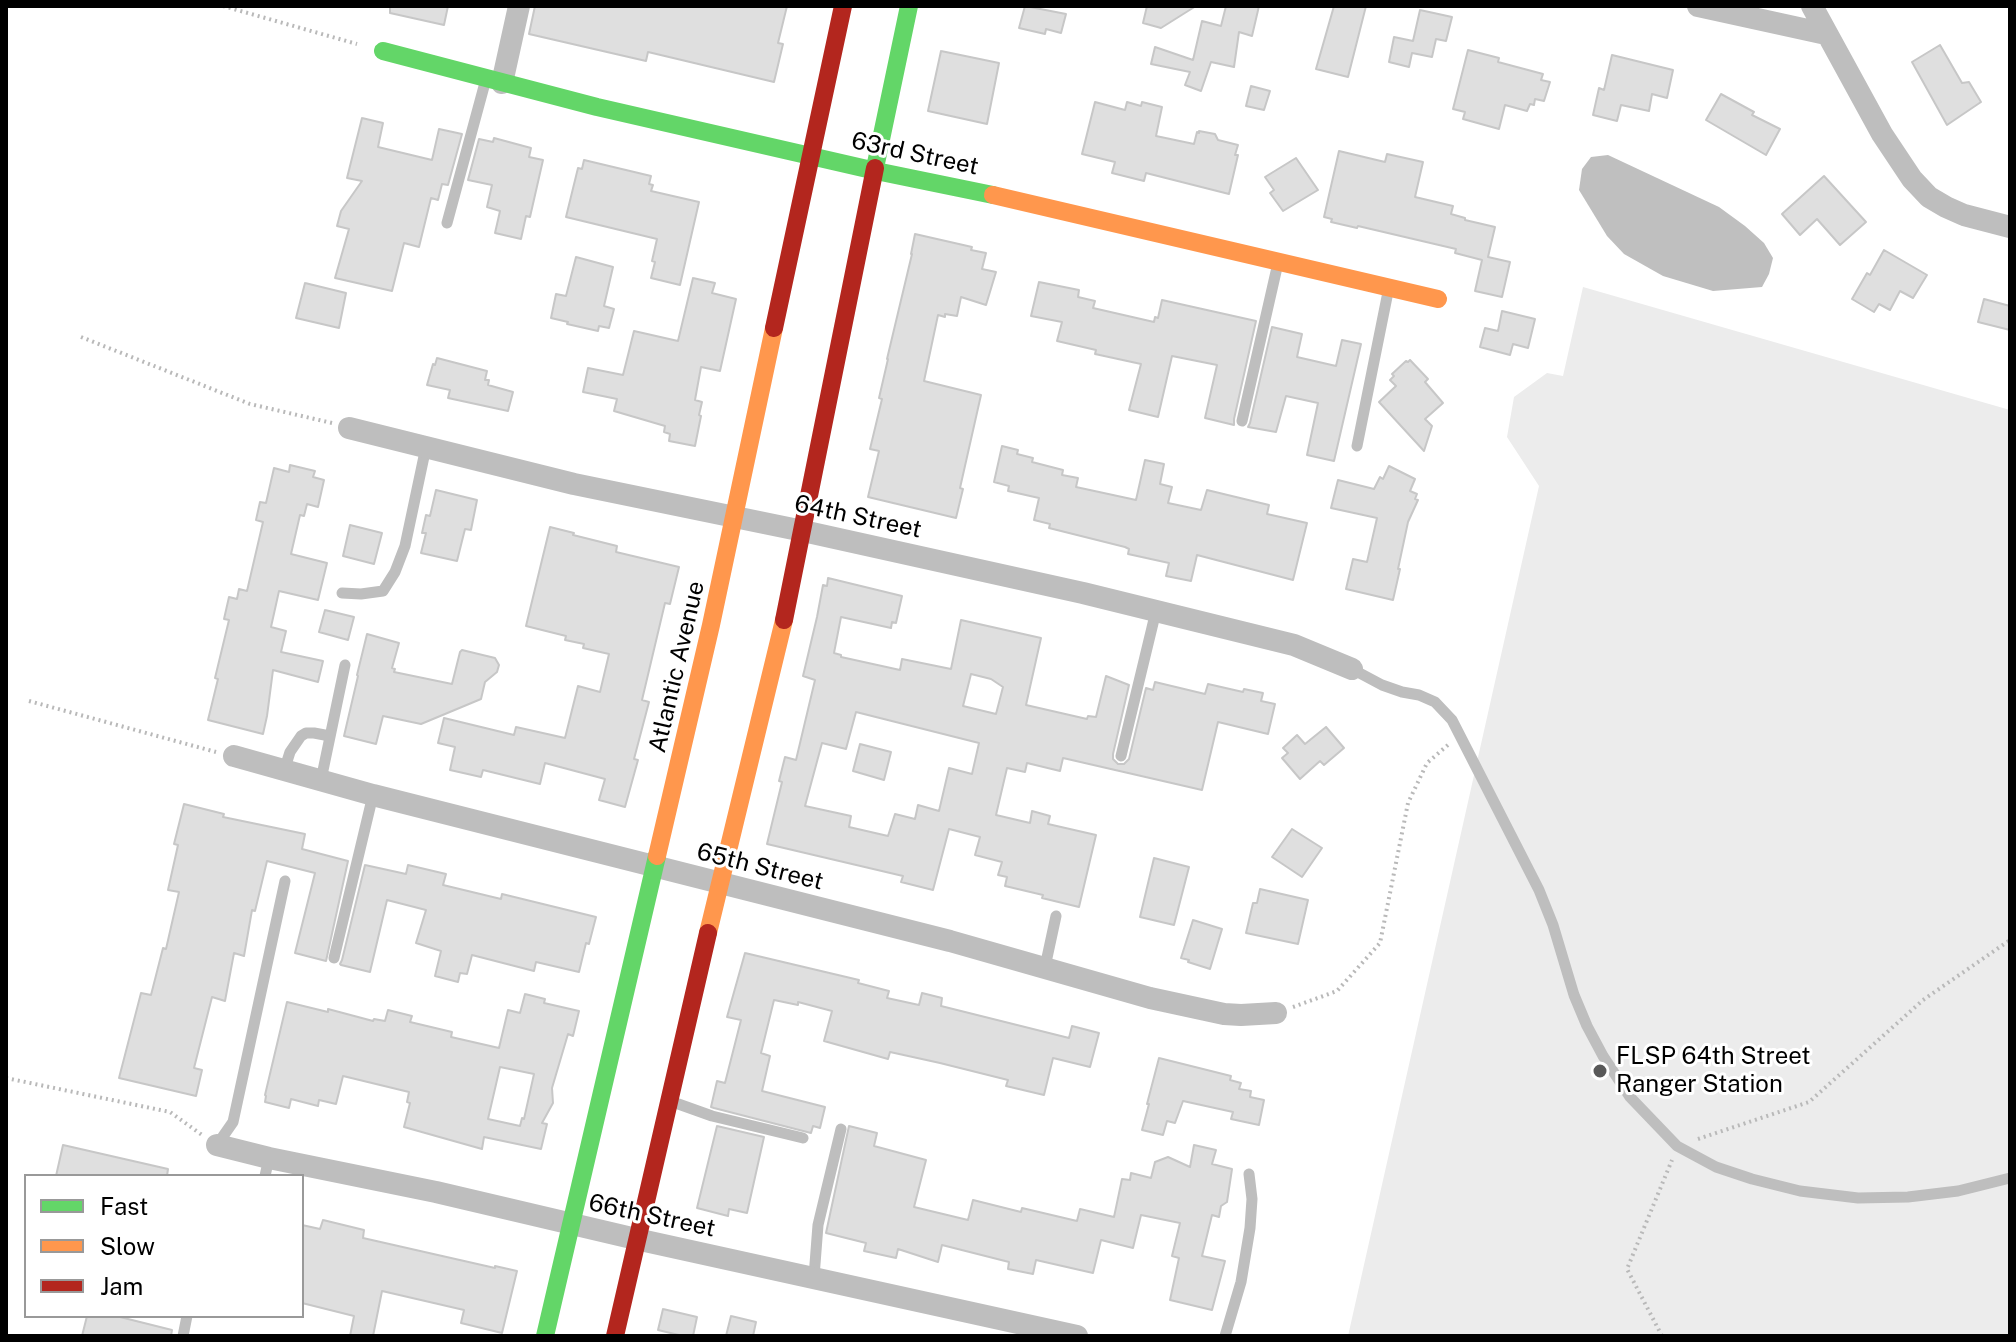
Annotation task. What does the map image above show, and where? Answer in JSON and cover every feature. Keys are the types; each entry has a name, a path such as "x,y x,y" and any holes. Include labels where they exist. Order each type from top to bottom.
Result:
{"main road":[{"name":"Atlantic Avenue","path":"545,1336 735,518 843,6"},
{"path":"615,1336 784,621 909,6"},
{"name":"63rd Street","path":"383,51 597,107 1036,204 1438,299"}],"street":[{"path":"494,81 519,6"},
{"path":"1698,6 1826,34"},
{"path":"1812,6 1882,134 1912,179 1929,197 1946,207 2010,227"},
{"name":"64th Street","path":"349,428 574,484 1083,593 1294,645 1352,669"},
{"name":"65th Street","path":"234,756 373,795 950,941 1150,998 1224,1014 1276,1013"},
{"name":"66th Street","path":"217,1145 267,1167 436,1192 1077,1336"}],"lane":[{"path":"447,223 494,81"},
{"path":"1242,421 1278,262"},
{"path":"1357,446 1389,288"},
{"path":"342,593 383,591 395,572 405,546 426,447"},
{"path":"1121,756 1156,611"},
{"path":"321,780 345,665"},
{"path":"1352,669 1382,685 1435,702 1448,714 1539,890 1587,1026 1630,1097 1677,1146 1716,1167 1752,1179 1800,1191 1858,1198 1908,1197 1958,1191 2010,1178"},
{"path":"284,771 290,752 301,736 314,733 330,736"},
{"path":"334,958 373,795"},
{"path":"217,1145 233,1122 285,881"},
{"path":"1045,967 1056,916"},
{"path":"669,1101 712,1116 803,1138"},
{"path":"814,1277 818,1225 841,1129"},
{"path":"1225,1336 1241,1282 1250,1228 1252,1199 1249,1174"}],"path":[{"path":"223,6 383,51"},
{"path":"81,337 250,404 349,428"},
{"path":"29,701 234,756"},
{"path":"1276,1013 1337,991 1380,943 1408,803 1427,763 1460,735"},
{"path":"1662,1336 1627,1269 1677,1146 1809,1102 1923,1000 2010,940"},
{"path":"6,1078 170,1112 217,1145"}],"shaded area":[{"path":"1608,155 1719,207 1745,226 1764,243 1773,258 1762,287 1713,291 1663,276 1624,254 1607,236 1579,190 1582,169 1591,157"},
{"path":"1583,287 2010,410 2010,1336 1348,1336 1539,486 1507,437 1514,397 1547,373 1563,376"}],"building":[{"path":"390,6 448,6 444,25 390,13"},
{"path":"535,6 787,6 778,43 783,44 774,82 648,52 646,61 529,34"},
{"path":"1025,6 1066,14 1061,33 1046,29 1045,34 1019,28"},
{"path":"1147,6 1196,6 1161,28 1143,23"},
{"path":"1226,6 1259,6 1252,36 1239,32 1234,67 1211,62 1201,91 1185,85 1190,72 1151,64 1155,47 1193,60 1202,21 1221,26"},
{"path":"1334,6 1366,6 1348,77 1316,69"},
{"path":"1420,10 1452,17 1446,41 1436,39 1432,57 1412,53 1409,67 1389,62 1394,37 1413,41"},
{"path":"1940,45 1962,83 1969,82 1981,102 1947,125 1912,62"},
{"path":"1468,50 1543,74 1541,80 1550,82 1544,101 1535,99 1534,105 1530,104 1527,111 1505,105 1499,129 1463,119 1465,112 1453,109"},
{"path":"941,51 999,63 987,124 928,111"},
{"path":"1612,55 1673,70 1667,98 1652,94 1649,111 1621,105 1617,121 1593,115 1599,88 1604,90"},
{"path":"1251,86 1270,91 1264,110 1246,106"},
{"path":"1721,94 1780,129 1766,155 1706,120"},
{"path":"1095,102 1125,110 1127,102 1162,107 1156,136 1194,144 1199,131 1215,134 1218,140 1238,145 1229,194 1146,173 1144,181 1112,173 1115,162 1082,154"},
{"path":"362,118 383,123 378,147 432,160 439,129 462,134 448,185 442,184 438,200 431,198 419,247 404,243 392,291 335,278 349,229 337,226 341,211 362,181 347,178"},
{"path":"494,138 531,148 529,157 543,160 530,217 526,216 521,239 495,233 500,211 487,207 492,185 468,180 479,139 493,142"},
{"path":"1339,151 1385,162 1387,154 1423,162 1415,197 1453,206 1451,214 1495,227 1488,257 1510,262 1502,297 1475,291 1482,260 1455,253 1456,249 1331,222 1332,219 1324,217"},
{"path":"1296,158 1318,190 1283,211 1270,193 1274,190 1265,177"},
{"path":"584,160 651,176 651,191 699,202 680,285 651,278 657,239 566,217 578,168 582,169"},
{"path":"1824,176 1866,222 1840,245 1817,219 1800,235 1782,214"},
{"path":"915,234 986,253 982,269 996,272 986,305 961,297 957,316 938,315 924,381 981,395 956,518 868,497 879,451 870,449 882,399 879,398"},
{"path":"1884,250 1927,275 1913,298 1900,291 1890,310 1879,304 1874,312 1852,299"},
{"path":"576,257 613,267 604,306 614,309 609,328 599,326 598,331 551,318 556,294 566,296"},
{"path":"693,278 715,283 712,293 736,299 720,371 701,367 695,400 702,402 701,416 695,446 669,441 670,434 664,432 665,426 614,411 617,399 583,392 588,368 623,375 634,331 678,341"},
{"path":"1039,282 1079,290 1078,297 1095,301 1093,308 1154,322 1162,300 1256,321 1234,425 1205,418 1217,365 1172,356 1158,417 1129,410 1141,364 1095,354 1096,350 1057,341 1062,322 1031,316"},
{"path":"305,283 346,293 339,328 296,318"},
{"path":"1984,299 2010,306 2010,330 1978,322"},
{"path":"1502,311 1535,319 1528,348 1513,344 1510,355 1480,347 1485,328 1498,331"},
{"path":"1272,327 1302,334 1297,357 1336,366 1342,340 1361,344 1334,461 1307,455 1318,403 1286,396 1276,432 1248,427"},
{"path":"437,358 487,371 485,380 489,380 488,385 513,392 508,411 448,398 450,390 427,385"},
{"path":"1410,360 1428,379 1425,382 1443,403 1425,419 1432,426 1424,451 1379,402 1396,386 1390,380 1394,376 1392,374"},
{"path":"1002,446 1033,458 1032,462 1063,470 1062,475 1078,478 1076,487 1136,500 1145,460 1164,464 1160,484 1172,487 1168,503 1201,510 1207,490 1269,505 1267,514 1307,523 1293,580 1197,555 1191,581 1166,576 1169,563 1128,554 1129,549 1125,547 1049,528 1050,524 1034,520 1039,498 1008,491 1009,486 994,482"},
{"path":"290,465 315,471 313,477 324,480 318,507 307,504 304,516 300,515 291,554 327,563 318,600 279,591 271,627 286,631 281,652 323,661 318,682 273,670 263,734 208,720 229,620 224,619 229,597 237,599 239,589 247,591 263,522 256,520 260,502 266,503 274,468 289,472"},
{"path":"1389,466 1415,479 1410,491 1417,494 1415,499 1418,500 1408,522 1393,600 1346,589 1353,559 1367,562 1377,518 1331,508 1338,480 1374,489"},
{"path":"436,490 477,500 471,530 465,529 457,561 421,553 426,515 430,516"},
{"path":"350,525 382,533 374,564 343,556"},
{"path":"550,527 617,546 616,552 679,567 670,604 665,603 642,700 649,702 625,807 599,800 605,779 545,763 540,784 483,770 481,777 450,770 455,747 438,743 444,718 514,735 516,727 565,738 578,686 600,692 609,654 583,648 584,644 565,640 566,636 526,626"},
{"path":"828,578 902,596 896,623 892,622 891,628 841,617 834,653 841,657 900,670 902,659 951,669 961,620 1041,638 1026,705 1087,719 1088,716 1096,717 1106,676 1129,685 1113,754 1118,764 1124,764 1129,759 1146,688 1153,690 1155,682 1205,694 1208,684 1263,693 1261,701 1275,704 1268,734 1218,722 1202,790 1063,758 1060,771 1027,763 1025,772 1007,768 996,815 1030,823 1032,811 1050,816 1048,824 1096,835 1079,907 1005,886 1007,877 998,875 1002,862 975,855 980,837 949,829 933,890 901,882 903,876 767,844 785,757 796,760 815,680 803,676 823,585 827,586","holes":["971,674 991,679 1003,687 996,714 963,706","856,712 979,743 972,774 949,768 939,811 918,805 915,819 895,814 888,836 849,827 851,816 805,806 822,743 846,749"]},
{"path":"325,610 354,617 348,640 319,632"},
{"path":"367,634 399,643 392,668 394,672 452,684 462,650 495,658 499,665 497,672 485,682 481,699 421,724 383,716 376,744 344,736"},
{"path":"1326,727 1344,748 1324,765 1320,761 1300,779 1282,758 1288,753 1283,748 1297,735 1305,744"},
{"path":"860,744 891,752 884,780 853,771"},
{"path":"184,804 224,814 223,817 305,834 302,849 348,861 326,961 295,953 315,873 267,861 255,911 252,910 244,956 234,953 225,1001 212,997 194,1068 202,1070 196,1096 119,1078 141,993 151,995 163,948 166,949 179,892 168,890 178,845 174,844"},
{"path":"1292,829 1322,848 1302,877 1272,857"},
{"path":"1154,858 1189,867 1174,925 1140,917"},
{"path":"365,865 406,874 408,865 446,874 443,885 501,899 502,894 596,917 579,972 536,962 534,971 472,955 467,974 460,973 458,982 435,976 441,951 416,943 426,910 387,900 370,972 341,965"},
{"path":"1260,889 1308,900 1298,944 1246,933 1253,903 1257,903"},
{"path":"1193,920 1222,929 1210,969 1181,958"},
{"path":"745,953 859,980 858,983 889,991 887,998 919,1005 922,993 942,998 941,1006 1069,1038 1072,1026 1099,1033 1090,1067 1053,1058 1044,1095 1006,1086 1008,1080 940,1063 890,1052 888,1059 824,1041 832,1011 798,1002 798,1005 774,1000 761,1053 770,1056 762,1091 825,1107 820,1128 813,1126 811,1133 714,1108 711,1107 717,1081 725,1083 741,1020 727,1017"},
{"path":"525,994 545,999 544,1003 579,1011 573,1036 568,1034 552,1088 553,1103 542,1123 547,1124 541,1149 484,1137 482,1149 404,1127 410,1103 407,1102 409,1092 343,1076 336,1104 319,1100 318,1106 291,1099 289,1108 265,1102 287,1002 373,1021 385,1021 388,1010 412,1016 410,1022 452,1032 451,1037 499,1048 508,1010 520,1013","holes":["500,1067 534,1074 520,1126 488,1119"]},
{"path":"1159,1058 1231,1076 1230,1080 1241,1083 1239,1089 1251,1091 1250,1097 1264,1100 1259,1125 1231,1119 1233,1112 1183,1101 1175,1123 1167,1121 1163,1135 1142,1130"},
{"path":"717,1126 764,1137 747,1213 729,1209 728,1216 697,1208"},
{"path":"849,1126 877,1133 874,1146 926,1160 914,1207 968,1220 973,1200 1077,1221 1080,1209 1114,1217 1122,1179 1130,1180 1131,1173 1151,1178 1155,1162 1168,1157 1190,1167 1194,1145 1216,1150 1212,1164 1232,1169 1227,1202 1221,1206 1219,1217 1212,1215 1202,1256 1225,1261 1212,1310 1170,1300 1179,1258 1172,1256 1180,1223 1141,1215 1133,1248 1101,1240 1093,1273 1036,1260 1033,1274 1008,1269 1009,1262 942,1245 938,1262 898,1249 896,1258 864,1251 866,1243 826,1233"},
{"path":"63,1145 168,1169 167,1174 56,1174"},
{"path":"323,1220 364,1230 363,1238 517,1271 502,1333 461,1323 464,1310 382,1291 373,1336 350,1336 354,1316 304,1304 304,1225 320,1229"},
{"path":"663,1309 697,1317 693,1336 658,1330"},
{"path":"731,1316 756,1322 753,1336 726,1336"},
{"path":"86,1318 124,1318 172,1330 171,1336 82,1336"}],"traffic: fast":[{"path":"875,168 909,6"},
{"path":"383,51 597,107 993,195"},
{"path":"545,1336 657,856"}],"traffic: slow":[{"path":"993,195 1438,299"},
{"path":"657,856 711,625 774,328"},
{"path":"708,933 784,620"}],"traffic: jam":[{"path":"774,328 843,6"},
{"path":"784,620 875,168"},
{"path":"615,1336 708,933"}],"place":[{"name":"FLSP 64th Street Ranger Station","path":"1600,1071"}]}
